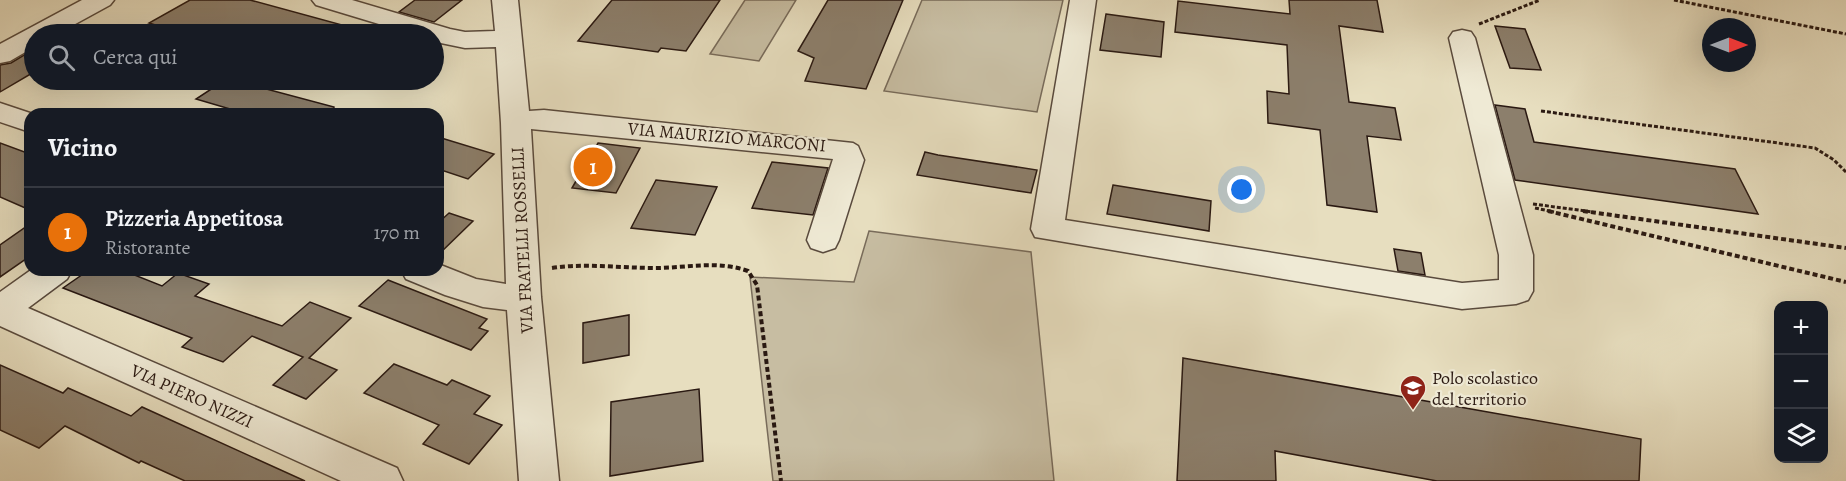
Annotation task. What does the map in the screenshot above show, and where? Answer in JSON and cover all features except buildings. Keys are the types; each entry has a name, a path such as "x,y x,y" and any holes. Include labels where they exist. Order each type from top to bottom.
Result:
{"street":[{"path":"56,24 101,0"},
{"path":"326,0 405,24"},
{"name":"VIA FRATELLI ROSSELLI","path":"505,0 516,123 539,481"},
{"path":"1083,0 1047,229 1462,296 1515,291 1516,255 1461,38"},
{"path":"444,36 465,40 509,38"},
{"path":"0,55 24,42"},
{"path":"0,112 24,121"},
{"name":"VIA MAURIZIO MARCONI","path":"516,123 544,119 842,150 847,153 849,160 823,240"},
{"path":"0,310 47,276"},
{"path":"433,276 482,295 504,299 525,285"},
{"name":"VIA PIERO NIZZI","path":"0,310 383,481"}],"path":[{"path":"1461,38 1468,28 1540,0"},
{"path":"1674,0 1846,33"},
{"path":"1541,111 1815,148 1834,160 1846,172"},
{"path":"1503,200 1846,249"},
{"path":"1503,200 1846,282"},
{"path":"525,285 575,264 654,268 729,266 748,271 757,285 781,481"}],"shaded area":[{"path":"745,0 796,0 759,61 710,54"},
{"path":"922,0 1063,0 1037,112 884,91"},
{"path":"869,231 1031,252 1054,481 773,481 750,277 854,282"}],"place":[{"name":"Pizzeria Appetitosa","path":"593,167"},
{"name":"Polo scolastico del territorio","path":"1413,411"}]}
